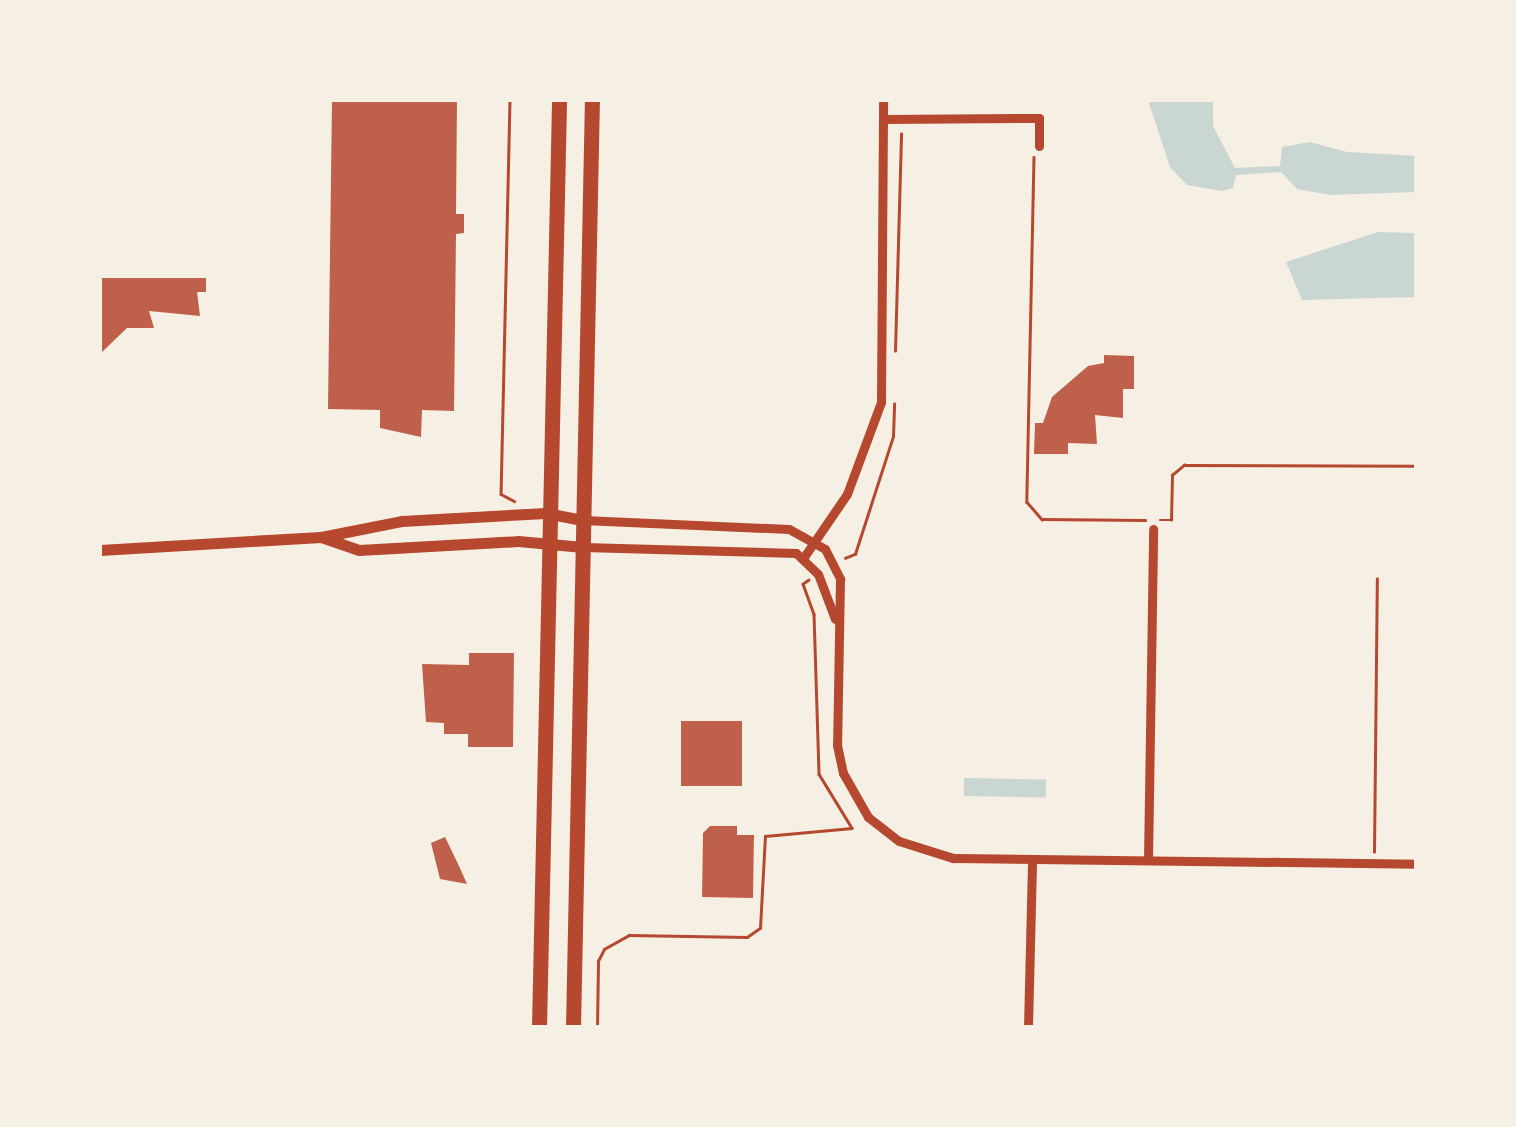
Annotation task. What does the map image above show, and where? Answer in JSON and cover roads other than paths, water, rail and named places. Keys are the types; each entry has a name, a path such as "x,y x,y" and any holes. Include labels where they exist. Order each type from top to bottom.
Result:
{"main road":[{"path":"539,1027 546,513 559,100"},
{"path":"573,1027 592,100"}],"street":[{"path":"804,557 818,542 859,470 881,402 884,100"},
{"path":"883,119 1039,118 1039,146"},
{"path":"100,550 321,537 402,520 546,513 584,520 789,529 818,542 836,563 841,596 836,622 837,745 843,773 868,818 899,841 953,858 1416,864"},
{"path":"1148,860 1153,524"},
{"path":"321,537 359,550 518,541 583,548 786,551 804,557 818,574 836,622"},
{"path":"1028,1027 1032,859"}]}
